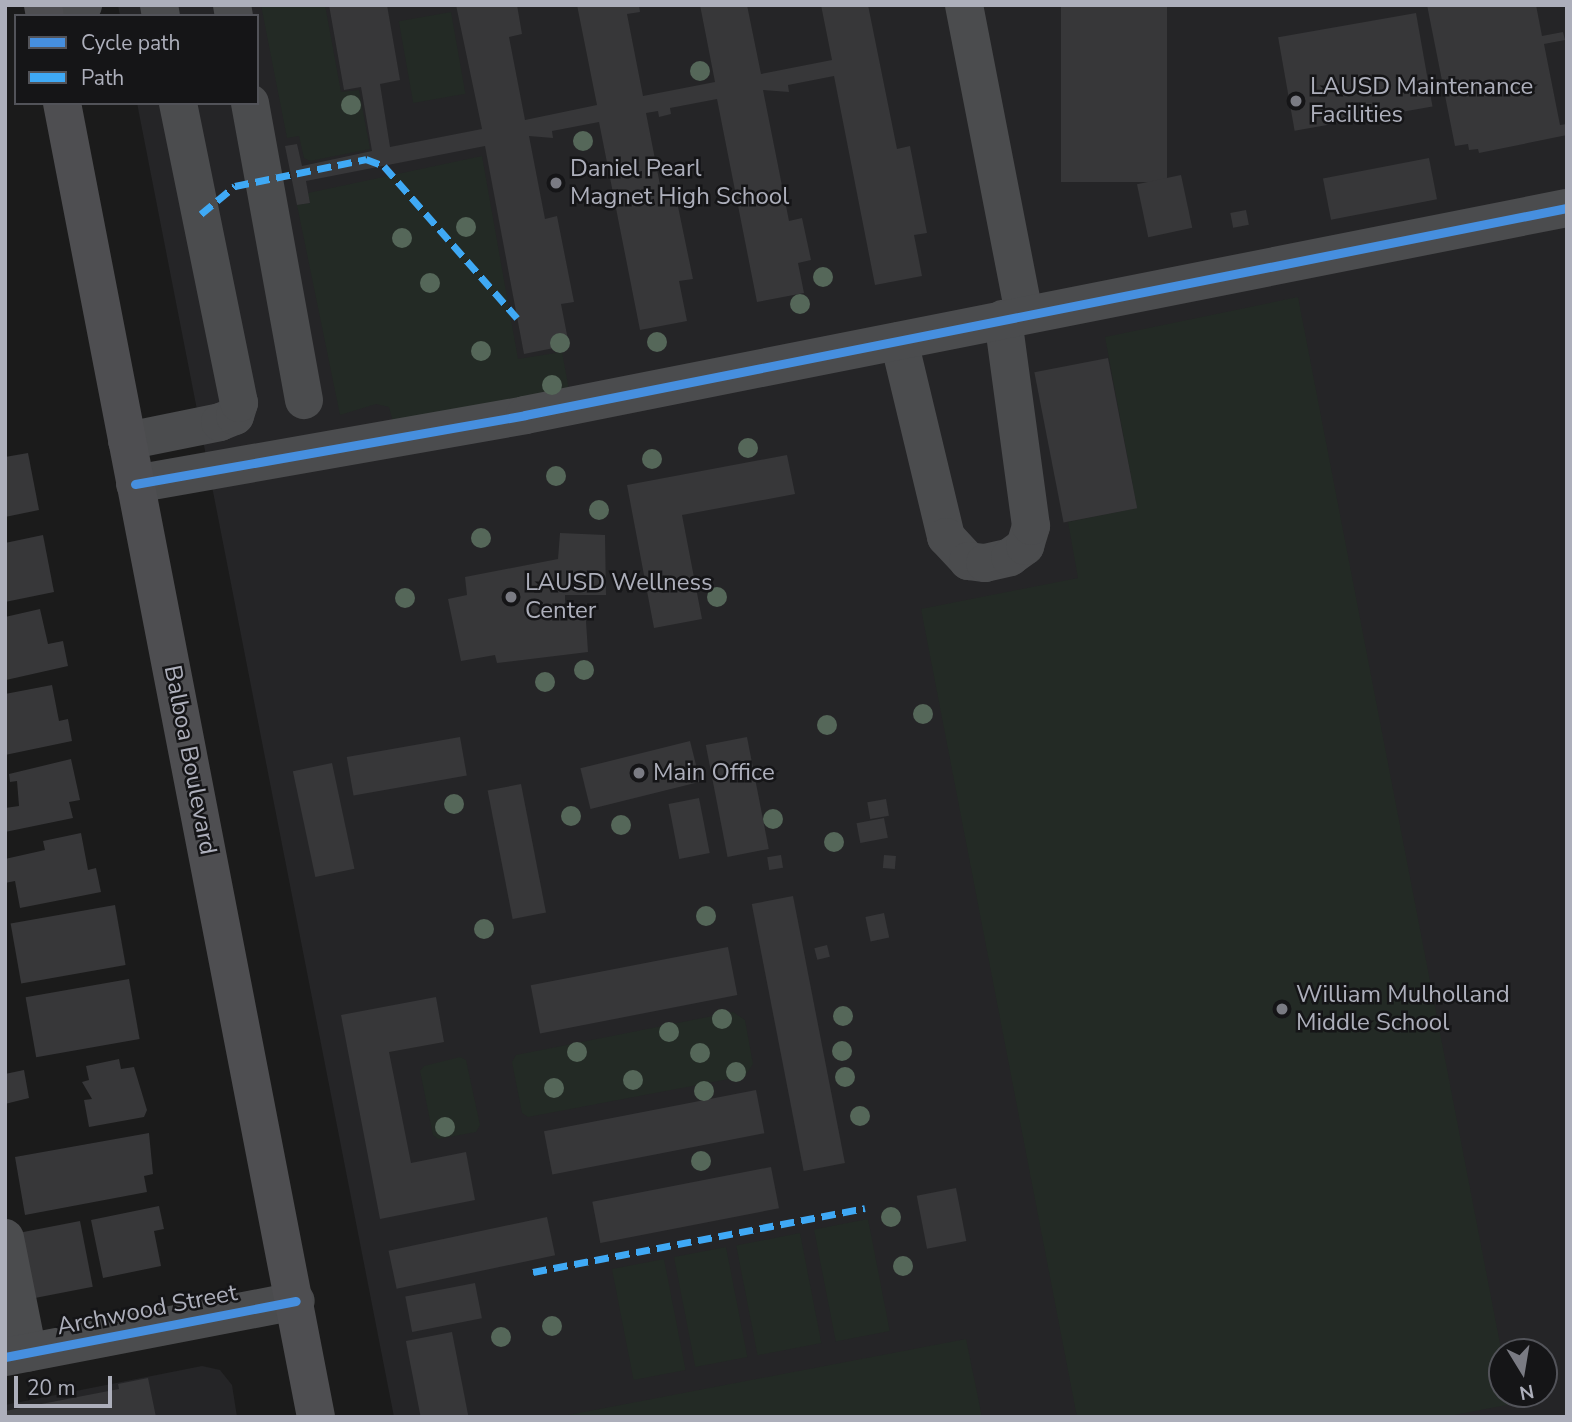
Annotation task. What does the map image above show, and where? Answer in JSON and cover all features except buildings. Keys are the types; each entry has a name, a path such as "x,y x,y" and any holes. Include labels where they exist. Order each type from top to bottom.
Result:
{"main road":[{"name":"Balboa Boulevard","path":"62,105 296,1301 316,1417"}],"street":[{"path":"44,11 83,5"},
{"path":"899,341 946,537 968,561 985,563 1010,557 1025,546 1031,526 1014,317 964,5"},
{"path":"127,441 220,422 235,416 239,403 178,105"},
{"path":"250,105 304,400"},
{"path":"135,484 321,454 1567,208"},
{"path":"5,1238 16,1355"},
{"name":"Archwood Street","path":"16,1355 296,1301"}],"shaded area":[{"path":"118,5 1567,5 1567,1417 394,1417 137,105 259,105 259,14 120,14"},
{"path":"261,5 325,5 341,92 359,90 370,149 310,161 304,158 299,136 287,138"},
{"path":"451,12 465,94 413,103 399,21"},
{"path":"482,156 518,359 562,352 569,390 393,422 389,407 376,404 340,415 297,205 310,203 308,193"},
{"name":"William Mulholland Middle School","path":"1298,297 1499,1338 1488,1338 1488,1408 1491,1408 1444,1417 1077,1417 921,609 1078,578 1068,522 1137,508 1105,337"},
{"path":"733,1012 745,1020 753,1064 745,1076 528,1117 522,1113 512,1062 516,1055"},
{"path":"460,1057 466,1060 480,1125 476,1132 438,1139 433,1135 420,1071 424,1066"},
{"path":"868,1219 890,1331 836,1341 814,1229"},
{"path":"800,1233 821,1343 758,1355 736,1245"},
{"path":"726,1247 747,1357 695,1367 674,1257"},
{"path":"664,1259 686,1370 634,1380 612,1269"},
{"path":"966,1339 982,1417 558,1417"},
{"path":"202,1366 220,1370 232,1385 237,1417 5,1417 5,1405"}],"marked path":[{"path":"201,214 235,186 366,159 384,166 517,318"},
{"path":"533,1272 865,1208"}],"cycle path":[{"path":"135,484 525,415 1567,208"},
{"path":"5,1357 296,1301"}],"place":[{"name":"LAUSD Maintenance Facilities","path":"1296,101"},
{"name":"Daniel Pearl Magnet High School","path":"556,183"},
{"name":"LAUSD Wellness Center","path":"511,597"},
{"name":"Main Office","path":"639,773"},
{"name":"William Mulholland Middle School","path":"1282,1009"}]}
